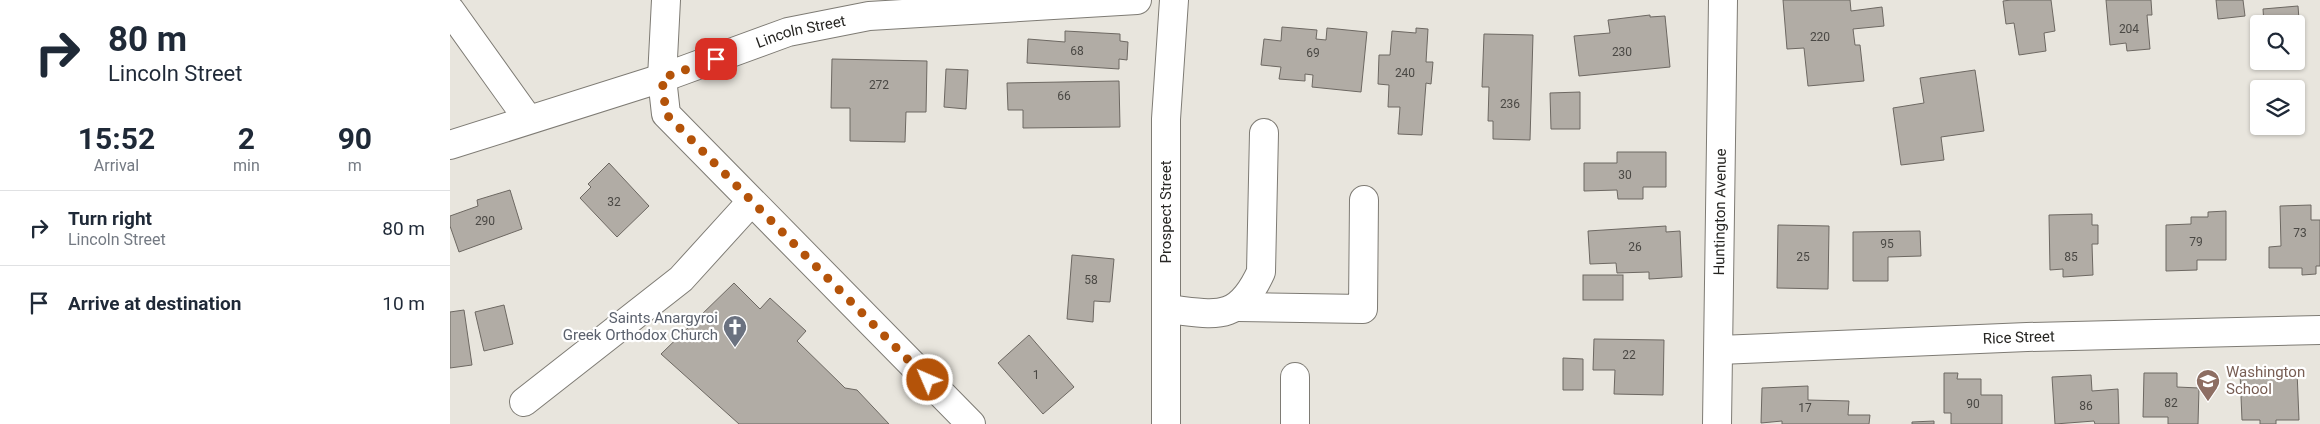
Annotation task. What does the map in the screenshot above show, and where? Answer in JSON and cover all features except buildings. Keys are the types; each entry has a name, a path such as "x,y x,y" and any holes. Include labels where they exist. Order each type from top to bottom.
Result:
{"main road":[{"path":"666,0 662,78 666,114 971,424"},
{"name":"Lincoln Street","path":"450,145 662,78 788,32 869,16 1137,0"},
{"name":"Prospect Street","path":"1166,424 1166,119 1174,0"},
{"name":"Huntington Avenue","path":"1717,424 1722,0"},
{"path":"450,10 528,119"},
{"path":"1238,307 1252,293 1261,272 1264,133"},
{"path":"1166,309 1217,315 1238,307 1363,309 1364,200"},
{"path":"524,402 681,279 751,202"},
{"name":"Rice Street","path":"1719,350 2037,337 2320,330"},
{"path":"1295,377 1295,424"}],"place":[{"name":"Saints Anargyroi Greek Orthodox Church","path":"735,348"},
{"name":"Washington School","path":"2208,402"}],"route":[{"path":"716,59 662,78 666,114 928,380"}]}
